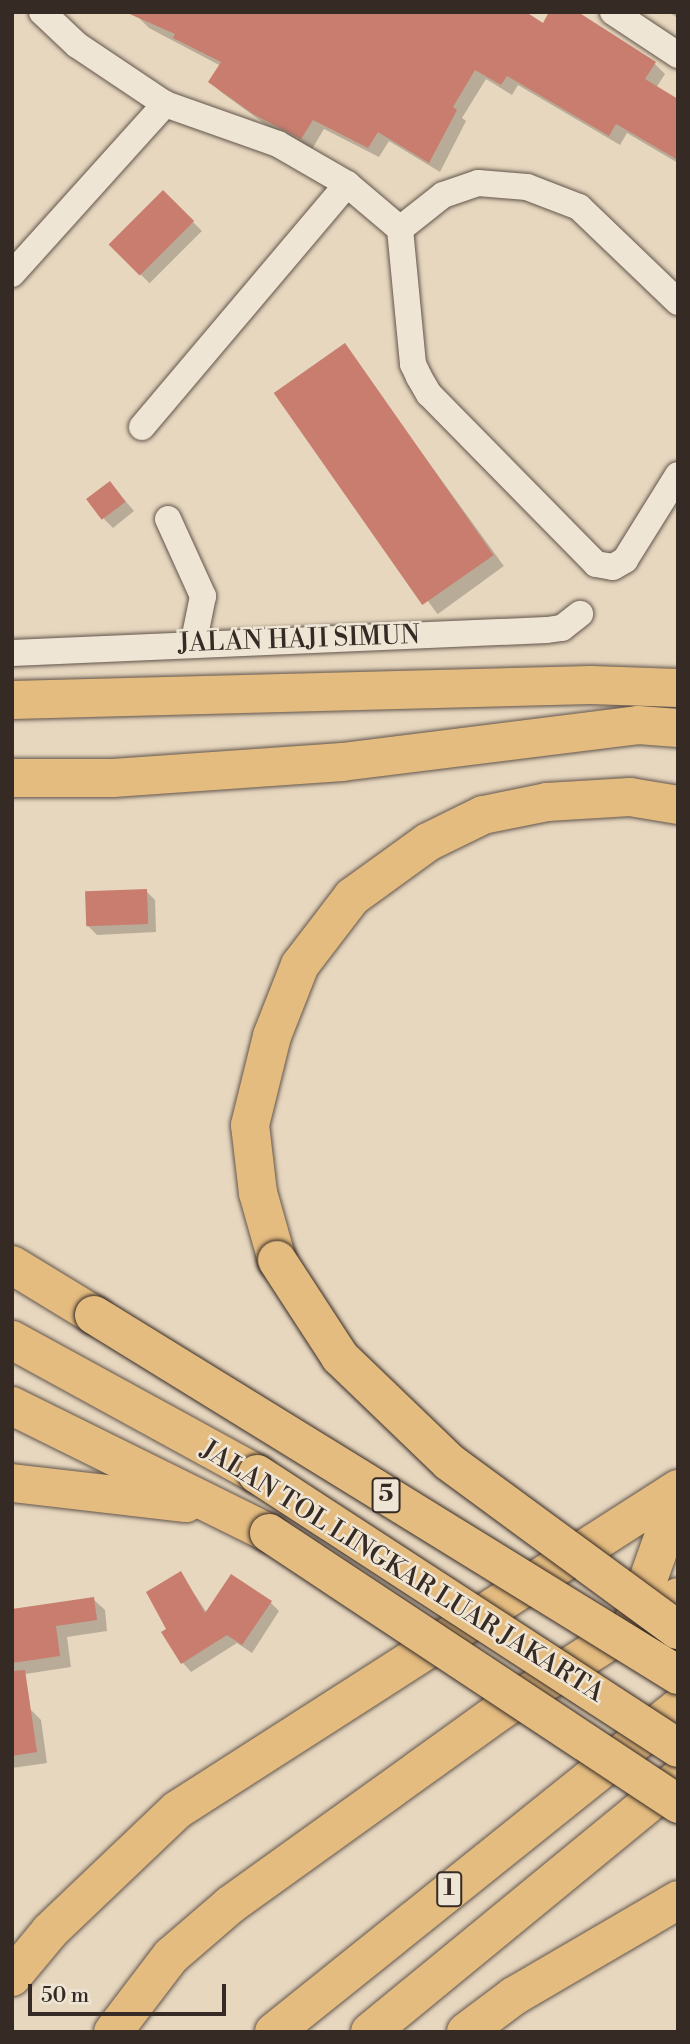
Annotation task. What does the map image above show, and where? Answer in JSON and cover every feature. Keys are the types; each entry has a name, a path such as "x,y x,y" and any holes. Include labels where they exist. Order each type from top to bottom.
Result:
{"highway":[{"path":"12,701 591,685 678,688"},
{"path":"12,778 113,778 342,762 638,725 678,728"},
{"path":"678,805 629,797 547,802 484,815 428,842 352,897 300,965 272,1036 250,1125 258,1193 277,1260 340,1357 449,1462 678,1630"},
{"name":"5","path":"12,1265 678,1675"},
{"name":"JALAN TOL LINGKAR LUAR JAKARTA","path":"12,1340 257,1474 678,1748"},
{"path":"12,1406 269,1533 678,1804"},
{"path":"12,1483 212,1506"},
{"path":"12,1977 50,1931 177,1810 678,1489"},
{"path":"632,1625 678,1495"},
{"path":"113,2032 171,1956 230,1905 500,1711 678,1597"},
{"name":"1","path":"274,2032 678,1708"},
{"name":"1","path":"370,2032 678,1779"},
{"path":"466,2032 514,1996 678,1900"}],"street":[{"path":"42,12 78,46 164,104 278,144 347,184 400,229 413,365 419,377 429,394 596,564 613,566 625,560 678,475"},
{"path":"56,12 70,32 162,95 193,104"},
{"path":"613,12 678,55"},
{"path":"12,274 164,104"},
{"path":"400,229 443,195 478,183 527,187 579,207 678,302"},
{"path":"142,426 347,184"},
{"path":"168,519 203,596 193,645"},
{"name":"JALAN HAJI SIMUN","path":"12,653 547,630 562,628 580,614"}],"building":[{"path":"125,12 526,12 543,23 549,12 578,12 656,62 645,79 678,99 678,160 616,124 609,136 507,76 501,85 475,70 453,107 457,110 429,163 378,132 368,148 313,120 301,139 253,114 208,82 221,62 173,38 175,34"},
{"path":"163,190 194,221 140,276 109,244"},
{"path":"345,343 494,555 422,605 274,393"},
{"path":"110,481 126,502 102,520 86,499"},
{"path":"147,889 148,924 86,926 85,891"},
{"path":"181,1571 205,1613 231,1574 272,1601 242,1645 227,1635 181,1664 161,1632 166,1629 146,1592"},
{"path":"94,1597 97,1620 56,1626 60,1656 12,1663 12,1609"},
{"path":"25,1670 37,1752 12,1756 12,1671"}]}
